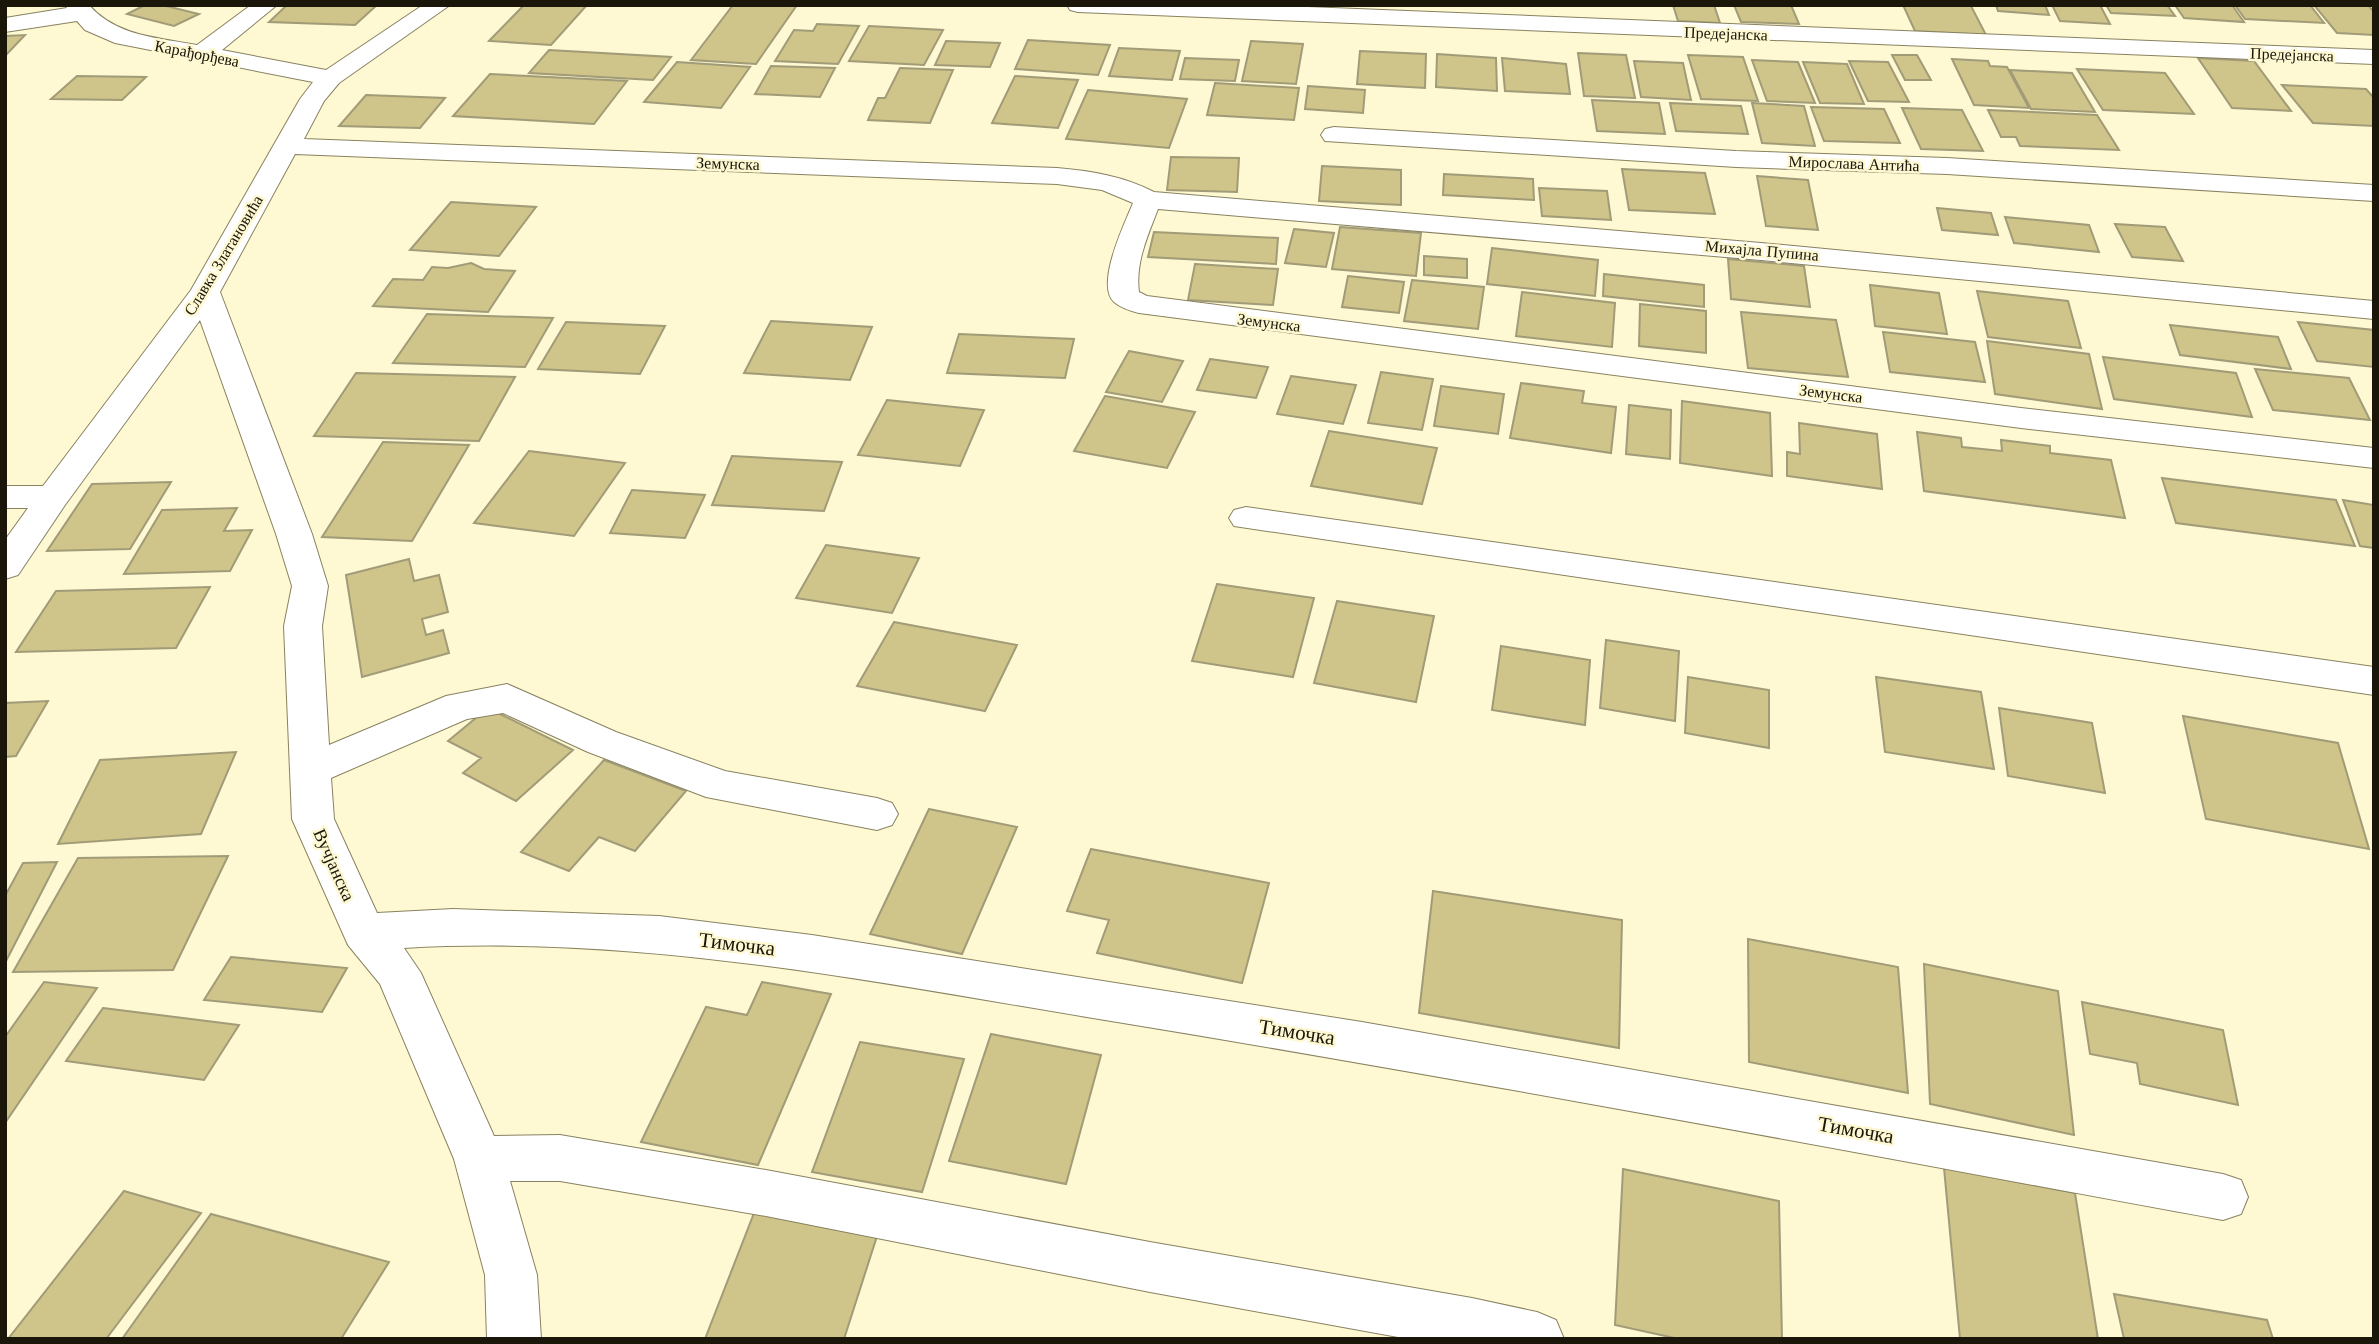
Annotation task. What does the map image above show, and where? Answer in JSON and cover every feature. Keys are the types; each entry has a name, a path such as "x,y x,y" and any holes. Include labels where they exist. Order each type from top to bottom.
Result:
{"street":[{"path":"201,54 266,5"},
{"name":"Славка Златановића","path":"5,567 53,497 205,292 313,99 330,78 439,5"},
{"name":"Предејанска","path":"1078,5 2374,57"},
{"path":"5,24 78,9"},
{"name":"Карађорђева","path":"78,9 93,25 123,38 330,78"},
{"name":"Мирослава Антића","path":"1334,135 1736,159 1947,166 2374,193"},
{"name":"Земунска","path":"287,146 1026,174 1082,180 1132,190 1148,201 1125,268 1122,288 1125,296 1139,304 2021,418 2374,458"},
{"name":"Михајла Пупина","path":"1148,201 1588,234 1962,268 2374,310"},
{"name":"Вучјанска","path":"205,292 294,534 310,586 303,626 313,819 364,932 398,973 479,1159 511,1275 514,1339"},
{"path":"5,497 53,497"},
{"path":"1246,518 2374,681"},
{"path":"311,770 460,706 507,698 602,742 721,786 877,814"},
{"name":"Тимочка","path":"364,932 453,927 659,934 812,954 1362,1042 2223,1197"},
{"path":"479,1159 574,1160 1472,1324 1537,1339"}],"building":[{"path":"145,5 162,5 199,14 174,26 127,14"},
{"path":"287,5 377,5 355,25 269,22"},
{"path":"524,5 587,5 551,45 489,41"},
{"path":"733,5 797,5 756,64 691,60"},
{"path":"1673,5 1714,5 1720,23 1678,21"},
{"path":"1734,5 1791,5 1799,24 1741,22"},
{"path":"1903,5 1971,6 1986,35 1915,31"},
{"path":"1996,5 2045,5 2049,15 1998,11"},
{"path":"2052,5 2100,5 2110,24 2060,21"},
{"path":"2106,5 2167,5 2175,16 2111,13"},
{"path":"2175,5 2232,5 2244,22 2184,18"},
{"path":"2235,5 2310,5 2324,23 2245,19"},
{"path":"2314,5 2368,5 2374,12 2374,35 2337,33"},
{"path":"817,24 859,26 838,64 775,61 794,30 813,31"},
{"path":"869,26 943,30 924,65 849,61"},
{"path":"25,35 5,56 5,36"},
{"path":"1028,40 1110,45 1098,75 1015,69"},
{"path":"946,41 1000,43 990,67 935,65"},
{"path":"1251,41 1303,44 1296,84 1242,81"},
{"path":"1119,48 1180,51 1172,80 1109,76"},
{"path":"549,50 671,57 653,80 529,73"},
{"path":"1360,51 1426,54 1425,88 1357,84"},
{"path":"1578,53 1626,55 1635,98 1584,96"},
{"path":"1437,54 1496,58 1497,91 1436,87"},
{"path":"1688,55 1743,57 1758,101 1701,99"},
{"path":"1892,55 1917,55 1931,80 1905,80"},
{"path":"1185,58 1239,60 1235,81 1180,79"},
{"path":"1502,58 1566,64 1570,94 1505,91"},
{"path":"2198,58 2254,61 2291,111 2232,108"},
{"path":"1952,59 1988,61 1990,66 2007,67 2029,108 1974,105"},
{"path":"1752,60 1798,62 1815,103 1767,101"},
{"path":"1634,61 1683,63 1691,100 1641,97"},
{"path":"1849,61 1888,62 1909,102 1868,101"},
{"path":"677,62 750,67 721,108 644,102"},
{"path":"1803,62 1847,64 1864,104 1820,103"},
{"path":"771,66 835,68 820,97 755,94"},
{"path":"900,68 953,70 930,123 868,120 878,98 885,98"},
{"path":"2077,69 2165,73 2194,114 2103,110"},
{"path":"2010,70 2072,73 2095,112 2031,109"},
{"path":"490,74 627,81 594,124 453,116"},
{"path":"77,76 146,77 122,100 51,99"},
{"path":"1015,76 1078,80 1058,128 992,123"},
{"path":"1215,83 1299,88 1294,120 1207,115"},
{"path":"2282,85 2366,89 2374,98 2374,126 2313,123"},
{"path":"1308,86 1365,90 1363,113 1305,109"},
{"path":"1088,90 1187,99 1169,148 1066,139"},
{"path":"366,95 445,98 420,128 339,126"},
{"path":"1592,100 1659,103 1665,134 1597,131"},
{"path":"1670,103 1741,106 1748,134 1676,131"},
{"path":"1752,103 1804,106 1815,146 1762,143"},
{"path":"1811,107 1884,109 1900,143 1824,141"},
{"path":"1902,108 1962,110 1983,151 1921,149"},
{"path":"1988,110 2097,115 2119,150 2020,146 2016,137 2001,137"},
{"path":"1171,157 1239,158 1237,192 1167,190"},
{"path":"1322,166 1401,170 1401,205 1319,201"},
{"path":"1622,169 1705,173 1715,214 1629,210"},
{"path":"1444,174 1533,179 1534,200 1443,195"},
{"path":"1757,176 1808,180 1818,230 1766,226"},
{"path":"1539,188 1607,191 1611,220 1542,216"},
{"path":"451,202 536,207 499,256 410,250"},
{"path":"1937,208 1991,213 1998,235 1942,230"},
{"path":"2005,217 2089,225 2099,252 2014,243"},
{"path":"2115,224 2165,227 2183,261 2132,257"},
{"path":"1340,227 1421,233 1416,276 1332,269"},
{"path":"1294,229 1334,233 1326,267 1285,263"},
{"path":"1154,232 1278,238 1276,264 1148,257"},
{"path":"1492,248 1598,260 1595,296 1487,284"},
{"path":"1424,256 1467,259 1467,278 1424,275"},
{"path":"1728,259 1804,266 1810,307 1731,299"},
{"path":"471,263 484,269 515,271 488,312 373,306 393,279 423,280 432,267 448,268"},
{"path":"1195,264 1278,269 1273,305 1188,300"},
{"path":"1604,274 1704,285 1704,307 1603,296"},
{"path":"1348,276 1404,282 1399,313 1342,307"},
{"path":"1412,280 1484,287 1478,329 1404,321"},
{"path":"1870,285 1939,293 1947,334 1875,326"},
{"path":"1977,291 2068,301 2081,348 1988,337"},
{"path":"1522,292 1615,303 1612,347 1516,336"},
{"path":"1640,304 1706,311 1706,353 1639,346"},
{"path":"1741,312 1836,320 1848,377 1748,368"},
{"path":"427,314 553,318 525,367 393,363"},
{"path":"771,321 872,327 850,380 744,373"},
{"path":"566,322 665,326 640,374 538,369"},
{"path":"2298,322 2374,330 2374,367 2317,361"},
{"path":"2170,325 2278,337 2291,369 2180,355"},
{"path":"1883,332 1975,342 1985,382 1890,372"},
{"path":"959,334 1074,339 1065,378 947,373"},
{"path":"1987,341 2089,354 2102,409 1995,394"},
{"path":"1129,351 1183,361 1162,402 1106,392"},
{"path":"2103,357 2236,373 2252,417 2114,399"},
{"path":"1210,359 1268,367 1256,398 1197,390"},
{"path":"2255,369 2349,378 2370,420 2273,410"},
{"path":"1381,372 1433,379 1422,430 1368,423"},
{"path":"356,373 515,377 479,441 314,436"},
{"path":"1291,376 1356,385 1343,424 1277,414"},
{"path":"1521,383 1584,391 1582,403 1616,407 1611,453 1510,438"},
{"path":"1441,386 1504,394 1498,434 1434,426"},
{"path":"1105,396 1195,412 1167,468 1074,451"},
{"path":"887,400 984,410 960,466 858,455"},
{"path":"1682,401 1770,413 1772,476 1680,463"},
{"path":"1629,405 1671,410 1670,459 1626,454"},
{"path":"1799,423 1877,434 1882,489 1787,476 1787,452 1800,454"},
{"path":"1329,431 1437,448 1422,504 1311,486"},
{"path":"1917,432 1961,438 1962,447 2002,451 2001,440 2050,446 2050,453 2111,460 2125,518 1924,491"},
{"path":"383,442 469,445 412,541 322,537"},
{"path":"529,451 625,463 574,536 474,523"},
{"path":"732,456 842,462 824,511 712,505"},
{"path":"2162,478 2336,500 2355,546 2176,523"},
{"path":"171,482 130,549 47,551 92,484"},
{"path":"632,490 705,495 685,538 610,533"},
{"path":"2343,500 2374,505 2374,548 2360,546"},
{"path":"237,508 224,531 252,530 230,571 124,574 162,510"},
{"path":"826,545 919,558 892,613 796,598"},
{"path":"409,559 414,581 439,575 448,612 422,619 426,635 443,630 449,653 362,677 346,575"},
{"path":"1217,584 1314,598 1293,677 1192,661"},
{"path":"210,587 176,648 16,652 56,591"},
{"path":"1337,601 1434,616 1416,702 1314,683"},
{"path":"894,622 1017,645 985,711 857,686"},
{"path":"1606,640 1679,651 1675,721 1600,708"},
{"path":"1501,646 1590,660 1585,725 1492,710"},
{"path":"1688,677 1769,690 1769,748 1685,733"},
{"path":"1876,677 1981,692 1994,769 1885,752"},
{"path":"48,701 16,756 5,757 5,703"},
{"path":"488,708 573,750 516,801 463,773 481,758 448,741"},
{"path":"1999,708 2092,723 2105,793 2008,776"},
{"path":"2183,716 2338,743 2369,849 2206,819"},
{"path":"236,752 201,834 58,844 100,760"},
{"path":"604,760 686,791 635,851 599,837 569,871 521,852"},
{"path":"929,809 1017,827 962,954 870,934"},
{"path":"1091,849 1269,883 1242,983 1097,953 1109,920 1067,911"},
{"path":"228,856 173,970 13,972 78,858"},
{"path":"57,862 5,963 5,896 23,863"},
{"path":"1433,891 1622,920 1619,1048 1419,1013"},
{"path":"1748,939 1898,967 1908,1093 1749,1062"},
{"path":"231,957 347,968 322,1012 204,1000"},
{"path":"1924,964 2058,991 2074,1135 1930,1104"},
{"path":"44,982 97,988 5,1123 5,1037"},
{"path":"762,982 831,994 758,1165 641,1142 706,1007 747,1015"},
{"path":"2082,1002 2223,1030 2238,1105 2140,1084 2137,1063 2090,1054"},
{"path":"103,1008 239,1025 204,1080 66,1061"},
{"path":"991,1034 1101,1055 1066,1184 949,1161"},
{"path":"860,1042 964,1059 922,1192 812,1172"},
{"path":"1944,1168 2075,1193 2098,1339 1960,1339"},
{"path":"1623,1169 1779,1201 1782,1339 1679,1339 1615,1325"},
{"path":"124,1191 201,1213 106,1339 8,1339"},
{"path":"754,1213 878,1233 844,1339 705,1339"},
{"path":"211,1214 389,1262 341,1339 122,1339"},
{"path":"2114,1294 2267,1320 2273,1339 2124,1339"}]}
